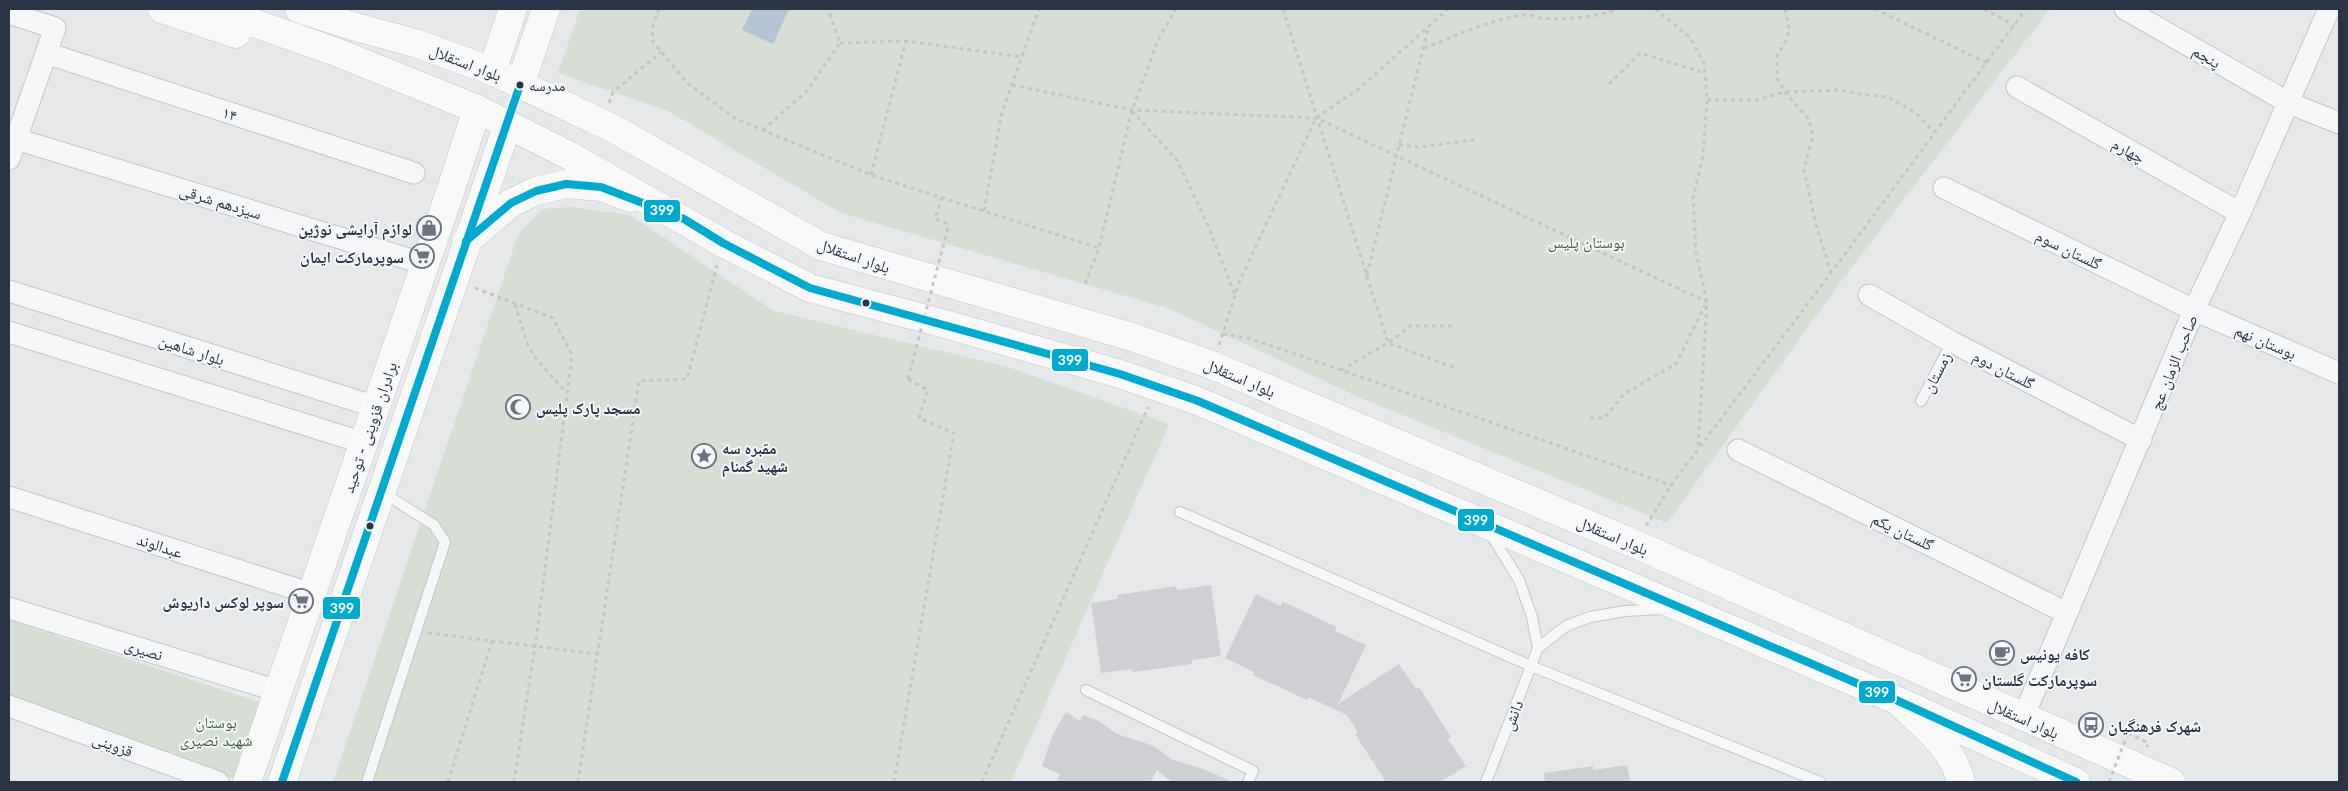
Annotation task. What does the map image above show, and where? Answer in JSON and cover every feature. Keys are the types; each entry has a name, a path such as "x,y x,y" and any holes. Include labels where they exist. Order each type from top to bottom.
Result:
{"main road":[{"path":"162,9 271,46 336,52"},
{"path":"214,9 336,52 476,109 508,124 684,219 723,243 810,288 945,324 1157,386 1198,401 1896,700 2076,782"},
{"name":"بلوار استقلال","path":"299,9 418,44 492,71 603,124 821,246 1132,337 1212,365 1635,544 2171,782"},
{"path":"343,9 418,44"},
{"name":"برادران قزوینی - توحید","path":"247,782 426,264 476,109 492,71 513,9"},
{"path":"282,782 546,9"},
{"path":"466,241 511,203 536,191 566,184 601,187 684,219"},
{"path":"1896,700 1938,739 1959,774 1961,782"}],"street":[{"name":"پنجم","path":"2125,9 2289,102 2339,123"},
{"name":"صاحب الزمان عج","path":"2024,718 2194,310 2240,213 2329,9"},
{"path":"9,13 55,28 9,159"},
{"name":"۱۴","path":"46,53 414,172"},
{"name":"چهارم","path":"2017,87 2240,213"},
{"name":"سیزدهم شرقی","path":"16,139 426,264"},
{"name":"گلستان سوم","path":"1944,188 2194,310"},
{"name":"بلوار شاهین","path":"9,291 376,407"},
{"name":"گلستان دوم","path":"1869,295 1952,342 2141,440"},
{"name":"بوستان نهم","path":"2194,310 2339,373"},
{"path":"9,332 364,442"},
{"name":"گلستان یکم","path":"1738,450 2067,613"},
{"name":"عبدالوند","path":"9,497 312,594"},
{"name":"نصیری","path":"9,608 278,691"},
{"name":"قزوینی","path":"9,706 218,782"}],"lane":[{"name":"زمستان","path":"1921,401 1952,342"},
{"path":"367,782 444,542 434,524 381,492"},
{"path":"1180,512 1531,666 1820,782"},
{"path":"1484,523 1518,580 1532,617 1538,648 1566,626 1590,617 1625,611 1681,608"},
{"name":"دانش","path":"1486,782 1538,648"},
{"path":"1086,690 1253,771 1248,782"}],"path":[{"path":"659,9 653,26 652,40 686,82 736,119 871,175 1100,248"},
{"path":"828,9 840,43"},
{"path":"984,210 1002,112 1038,9"},
{"path":"1085,284 1100,248 1132,110 1159,38 1176,9"},
{"path":"1283,9 1388,343"},
{"path":"1212,365 1240,280 1316,118 1360,88 1448,9"},
{"path":"1423,48 1526,14 1542,18 1566,17 1605,14 1616,9"},
{"path":"1655,9 1690,37 1704,63 1705,73 1707,100 1703,156 1693,198 1696,253 1707,302 1698,449"},
{"path":"1785,9 1788,34 1777,56 1777,78 1785,92 1808,118 1813,135 1804,169 1815,221 1831,273"},
{"path":"1875,9 1987,63"},
{"path":"1984,9 2014,25"},
{"path":"1635,544 1671,485 1831,273 2026,9"},
{"path":"1367,276 1428,28"},
{"path":"840,43 906,41 1022,57"},
{"path":"871,175 906,41"},
{"path":"764,130 806,92 840,43"},
{"path":"603,124 613,92 661,52"},
{"path":"1609,84 1640,53 1705,73"},
{"path":"1012,85 1132,110 1316,118 1397,154 1707,302"},
{"path":"1707,100 1756,100 1785,92 1841,90 1888,97 1915,112 1934,132"},
{"path":"1132,110 1177,160 1207,224 1236,295"},
{"path":"1399,145 1420,147 1475,140"},
{"path":"894,782 954,433 919,418 928,390 908,379 949,224 935,219 942,197"},
{"path":"578,782 639,380 687,379 723,243"},
{"path":"453,280 554,318 572,355 535,646 514,782"},
{"path":"1590,418 1604,418 1624,394 1676,364 1707,302"},
{"path":"515,303 527,342 532,351 567,392"},
{"path":"1340,370 1388,343 1410,326 1454,326"},
{"path":"1222,334 1249,338 1671,485"},
{"path":"1388,343 1456,368"},
{"path":"982,782 1157,386"},
{"path":"416,632 596,654"},
{"path":"448,782 492,641"},
{"path":"2108,782 2128,733 2148,743"}],"green space":[{"name":"بوستان پلیس","path":"580,9 2050,9 1839,284 1667,523 1363,399 1170,309 841,213 668,111 558,73"},
{"path":"571,207 630,215 774,311 1008,367 1169,424 1011,782 333,782 518,235 542,209"},
{"name":"بوستان شهید نصیری","path":"9,620 268,705 241,782 9,698"}],"water":[{"path":"752,9 789,9 773,44 742,30"}],"building":[{"path":"1211,585 1221,656 1192,660 1192,664 1133,672 1132,669 1101,673 1091,603 1118,599 1117,595 1176,586 1177,590"},
{"path":"1256,594 1281,606 1282,601 1336,627 1335,631 1366,645 1338,704 1399,664 1416,689 1419,687 1451,737 1448,739 1466,766 1440,782 1386,782 1355,734 1358,732 1347,715 1308,697 1307,700 1253,675 1254,672 1225,658"},
{"path":"1066,712 1080,721 1083,715 1097,720 1117,734 1154,746 1173,760 1200,768 1234,782 1172,782 1157,770 1151,782 1056,782 1060,774 1042,766 1053,734"},
{"path":"1627,765 1630,782 1545,782 1544,773 1593,766 1593,770"}],"transit line":[{"name":"399","path":"282,782 520,85"},
{"name":"399","path":"466,241 511,203 536,191 566,184 601,187 684,219 723,243 810,288 1120,374 1198,401 1896,700 2076,782"}],"place":[{"name":"مدرسه","path":"520,85"},
{"name":"لوازم آرایشی نوژین","path":"429,228"},
{"name":"سوپرمارکت ایمان","path":"422,256"},
{"name":"مسجد پارک پلیس","path":"518,407"},
{"name":"مقبره سه شهید گمنام","path":"704,456"},
{"name":"سوپر لوکس داریوش","path":"301,601"},
{"name":"کافه یونیس","path":"2002,653"},
{"name":"سوپرمارکت گلستان","path":"1964,679"},
{"name":"شهرک فرهنگیان","path":"2091,725"}]}
